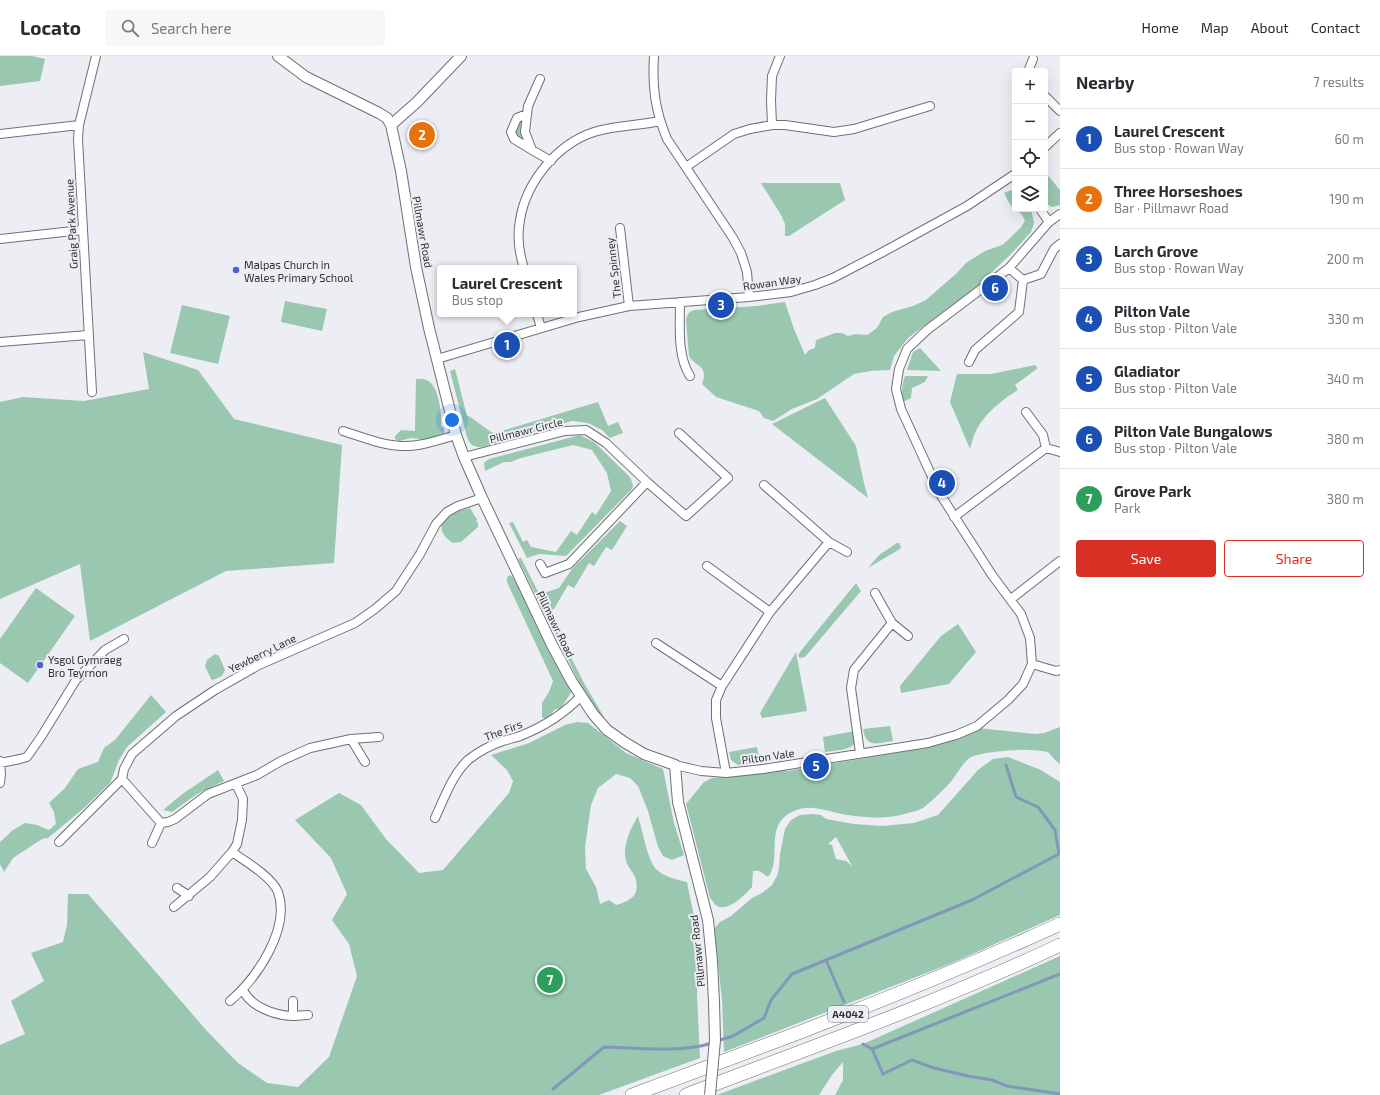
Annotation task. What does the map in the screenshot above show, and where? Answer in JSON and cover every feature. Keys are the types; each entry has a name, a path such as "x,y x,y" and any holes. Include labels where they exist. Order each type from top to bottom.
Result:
{"highway":[{"name":"A4042","path":"632,1095 867,1007 1015,945 1060,924"},
{"name":"A4042","path":"686,1095 871,1025 1021,963 1060,945"}],"street":[{"name":"Graig Park Avenue","path":"92,392 78,139 79,125 96,56"},
{"path":"278,56 306,77 379,113 387,118 392,125 462,56"},
{"path":"654,56 654,94 660,121 667,138 736,243 747,272 749,297"},
{"path":"772,125 772,76 780,56"},
{"path":"1029,68 1033,59"},
{"path":"532,150 525,132 527,114 528,106 540,79"},
{"path":"1048,99 1060,111"},
{"path":"686,167 734,134 750,129 772,125 785,125 834,132 854,129 930,106"},
{"path":"527,114 517,118 511,132 514,138 551,161"},
{"path":"523,265 520,250 520,220 524,203 534,182 551,161 572,142 593,132 660,121"},
{"path":"0,134 79,125"},
{"name":"Pillmawr Road","path":"392,125 416,266 429,328 456,435 482,498 552,645 572,682 593,714 607,730 644,754 675,765 678,802 708,920 712,961 715,1040 710,1095"},
{"path":"1048,144 1060,133"},
{"name":"Rowan Way","path":"437,359 579,317 629,306 749,297 790,292 815,285 833,278 967,206 1013,176"},
{"path":"1042,212 1049,222"},
{"name":"Pilton Vale","path":"675,765 702,772 726,773 763,769 928,743 956,735 977,726 1008,700 1023,684 1032,664 1030,638 1021,614 992,574 940,494 901,409 896,389 899,369 907,349 928,330 1009,268 1049,222 1060,214"},
{"name":"The Spinney","path":"620,228 629,306"},
{"path":"0,239 82,230"},
{"path":"1023,280 1040,274 1054,249 1060,244"},
{"path":"1009,268 1023,280"},
{"path":"969,362 975,350 1019,312 1023,280"},
{"path":"680,302 681,348 685,369 690,376"},
{"path":"538,317 541,328"},
{"path":"0,342 88,335"},
{"path":"1026,412 1043,435 1046,448"},
{"name":"Pillmawr Circle","path":"464,457 565,431 586,430 606,443 686,516 728,478 678,433"},
{"path":"343,431 381,443 402,446 434,442 456,435"},
{"path":"954,517 1046,448"},
{"path":"1046,448 1060,452"},
{"path":"540,564 545,573 569,564 648,482"},
{"path":"764,485 829,542 847,552"},
{"name":"Yewberry Lane","path":"59,842 122,779 124,769 132,754 176,716 215,690 259,664 355,623 375,609 396,591 420,554 436,524 447,512 458,506 482,498"},
{"path":"726,773 716,718 716,700 722,686 770,612 829,542"},
{"path":"1011,599 1060,561"},
{"path":"707,566 770,612"},
{"path":"875,593 892,623 908,636"},
{"path":"860,753 851,688 854,670 892,623"},
{"path":"0,783 0,762 27,757 37,744 76,680 106,650 124,639"},
{"path":"656,643 722,686"},
{"path":"1032,664 1056,671 1060,670"},
{"name":"The Firs","path":"435,818 456,776 468,761 489,747 503,741 520,737 558,717 581,696"},
{"path":"161,823 175,819 208,794 236,784 310,748 351,739 378,737"},
{"path":"351,739 365,762"},
{"path":"122,779 161,823"},
{"path":"174,907 210,877 237,844 242,820 243,799 236,784"},
{"path":"152,844 161,823"},
{"path":"230,1001 243,990 261,967 278,928 280,910 278,892 271,882 258,870 232,852"},
{"path":"177,888 189,896"},
{"path":"243,990 246,997 261,1007 279,1014 293,1016 308,1015"},
{"path":"293,1001 293,1016"}],"green space":[{"path":"0,56 32,56 45,59 40,81 0,86"},
{"path":"523,118 526,143 514,134 516,123"},
{"path":"1048,176 1060,190 1060,205 1052,207 1048,205"},
{"path":"761,183 840,183 845,200 789,236 785,236 785,224 781,215"},
{"path":"1012,190 1012,206 1008,201 1004,193"},
{"path":"1018,212 1032,212 1034,223 1031,232 1011,254 975,288 908,338 894,356 890,370 870,371 854,374 817,399 792,409 773,421 764,418 759,411 716,397 702,384 704,378 703,370 689,356 686,320 688,315 694,310 757,306 785,302 805,355 809,350 815,348 816,340 835,333 842,333 848,336 856,334 867,335 877,328 883,317 892,312 913,306 926,300 957,273 966,263 985,251 1002,245 1008,240 1025,221"},
{"path":"285,301 327,309 322,331 281,322"},
{"path":"182,305 230,316 218,364 170,353"},
{"path":"920,348 941,371 907,370 913,352"},
{"path":"143,352 198,370 234,419 342,445 334,563 226,571 90,641 80,564 0,599 0,402 23,397 84,401 149,389"},
{"path":"1035,365 1038,368 1015,385 1018,390 1000,402 979,425 970,449 950,402 957,374 991,374"},
{"path":"455,369 467,416 491,432 495,433 598,402 608,426 618,422 623,433 610,438 602,430 588,423 572,421 482,447 476,447 469,442 467,437 450,371"},
{"path":"905,376 928,376 925,382 912,388 911,398 903,402 902,389"},
{"path":"416,379 426,380 434,387 439,403 441,426 444,428 444,434 442,437 429,440 411,438 399,441 395,439 395,436 401,430 415,431"},
{"path":"825,398 856,446 868,498 772,424"},
{"path":"580,435 594,442 630,477 633,485 632,489 566,556 539,554 527,558 509,523 513,522 523,542 527,540 531,547 556,552 571,531 577,535 592,512 596,515 611,491 607,473 592,450 573,445 510,462 504,462 485,471 484,463 489,459"},
{"path":"470,508 477,519 476,521 478,523 478,527 461,542 453,543 445,537 442,531 442,526 449,516"},
{"path":"620,521 627,526 612,550 606,547 594,566 589,563 574,588 568,585 554,609 551,610 544,593 559,588 572,569"},
{"path":"899,543 901,547 900,549 868,568 879,555"},
{"path":"521,558 584,683 604,717 601,717 581,686 518,559"},
{"path":"509,575 515,578 572,691 561,708 554,710 549,718 542,718 542,703 549,692 553,681 507,582"},
{"path":"856,583 861,591 805,657 800,658 798,656 800,652"},
{"path":"36,588 75,616 28,683 0,663 0,639"},
{"path":"958,624 976,652 949,684 901,693 900,686 941,636"},
{"path":"796,652 807,711 762,718 760,713"},
{"path":"215,654 219,656 225,670 222,676 213,680 211,679 205,666 207,660"},
{"path":"151,695 166,712 127,747 119,760 110,783 84,808 48,838 42,839 13,858 4,872 0,864 0,842 13,830 25,823 37,825 49,830 56,824 54,812 49,803 65,788 78,769 98,762 104,748 115,740"},
{"path":"577,722 588,723 626,753 663,769 674,823 684,855 672,860 663,856 658,847 648,811 638,786 630,778 616,774 598,788 591,805 585,847 586,869 596,887 600,904 609,900 616,905 630,899 636,893 637,883 626,861 625,849 629,834 638,816 653,865 659,872 667,876 687,882 698,936 697,996 700,1058 599,1095 0,1095 0,1045 25,1034 11,1001 44,981 31,953 63,942 67,925 68,894 88,894 207,1031 238,1063 267,1083 298,1087 329,1057 357,976 349,944 332,920 347,894 331,858 295,820 339,793 361,805 386,839 419,873 443,870 509,793 513,781 507,770 491,755 529,743 565,725"},
{"path":"890,726 893,741 878,743 867,740 863,729"},
{"path":"1060,727 1060,764 1048,752 1034,750 1017,750 979,754 968,759 939,794 923,808 914,812 894,816 863,817 813,808 799,809 792,812 783,818 778,826 774,861 772,870 768,877 759,871 753,871 752,887 736,902 726,907 717,906 710,898 686,804 704,782 712,778 782,770 787,771 926,748 960,737 978,728 1035,734 1044,733"},
{"path":"854,731 855,741 852,746 841,750 825,752 823,737"},
{"path":"757,747 760,762 738,765 731,760 729,752"},
{"path":"1008,757 1041,770 1060,782 1060,915 952,963 724,1052 722,999 714,929 720,922 731,916 752,898 762,893 772,885 779,868 785,829 791,820 800,815 813,814 821,815 826,819 854,824 883,826 914,823 938,815 978,770 993,759","holes":["836,837 852,866 846,861 836,859 832,845 828,844"]},
{"path":"218,770 224,781 197,794 172,812 163,810 181,795"},
{"path":"1060,956 1060,1095 835,1095 843,1080 843,1062 832,1075 819,1095 717,1095 836,1051 863,1044"}],"waterway":[{"path":"717,1041 733,1036 764,1018 771,1000 792,974 972,900 1059,854 1055,830 1038,807 1016,797 1006,765"},
{"path":"826,960 844,1002"},
{"path":"872,1049 1060,974"},
{"path":"553,1089 604,1047 673,1049 712,1043"},
{"path":"863,1044 872,1049 883,1074 912,1060 934,1068 992,1080 1007,1086 1060,1094"}],"place":[{"name":"Three Horseshoes","path":"422,135"},
{"name":"Malpas Church in Wales Primary School","path":"236,270"},
{"name":"Pilton Vale Bungalows","path":"995,288"},
{"name":"Larch Grove","path":"721,305"},
{"name":"Laurel Crescent","path":"507,345"},
{"name":"Pilton Vale","path":"942,483"},
{"name":"Ysgol Gymraeg Bro Teyrnon","path":"40,665"},
{"name":"Gladiator","path":"816,766"},
{"name":"Grove Park","path":"550,980"}]}
